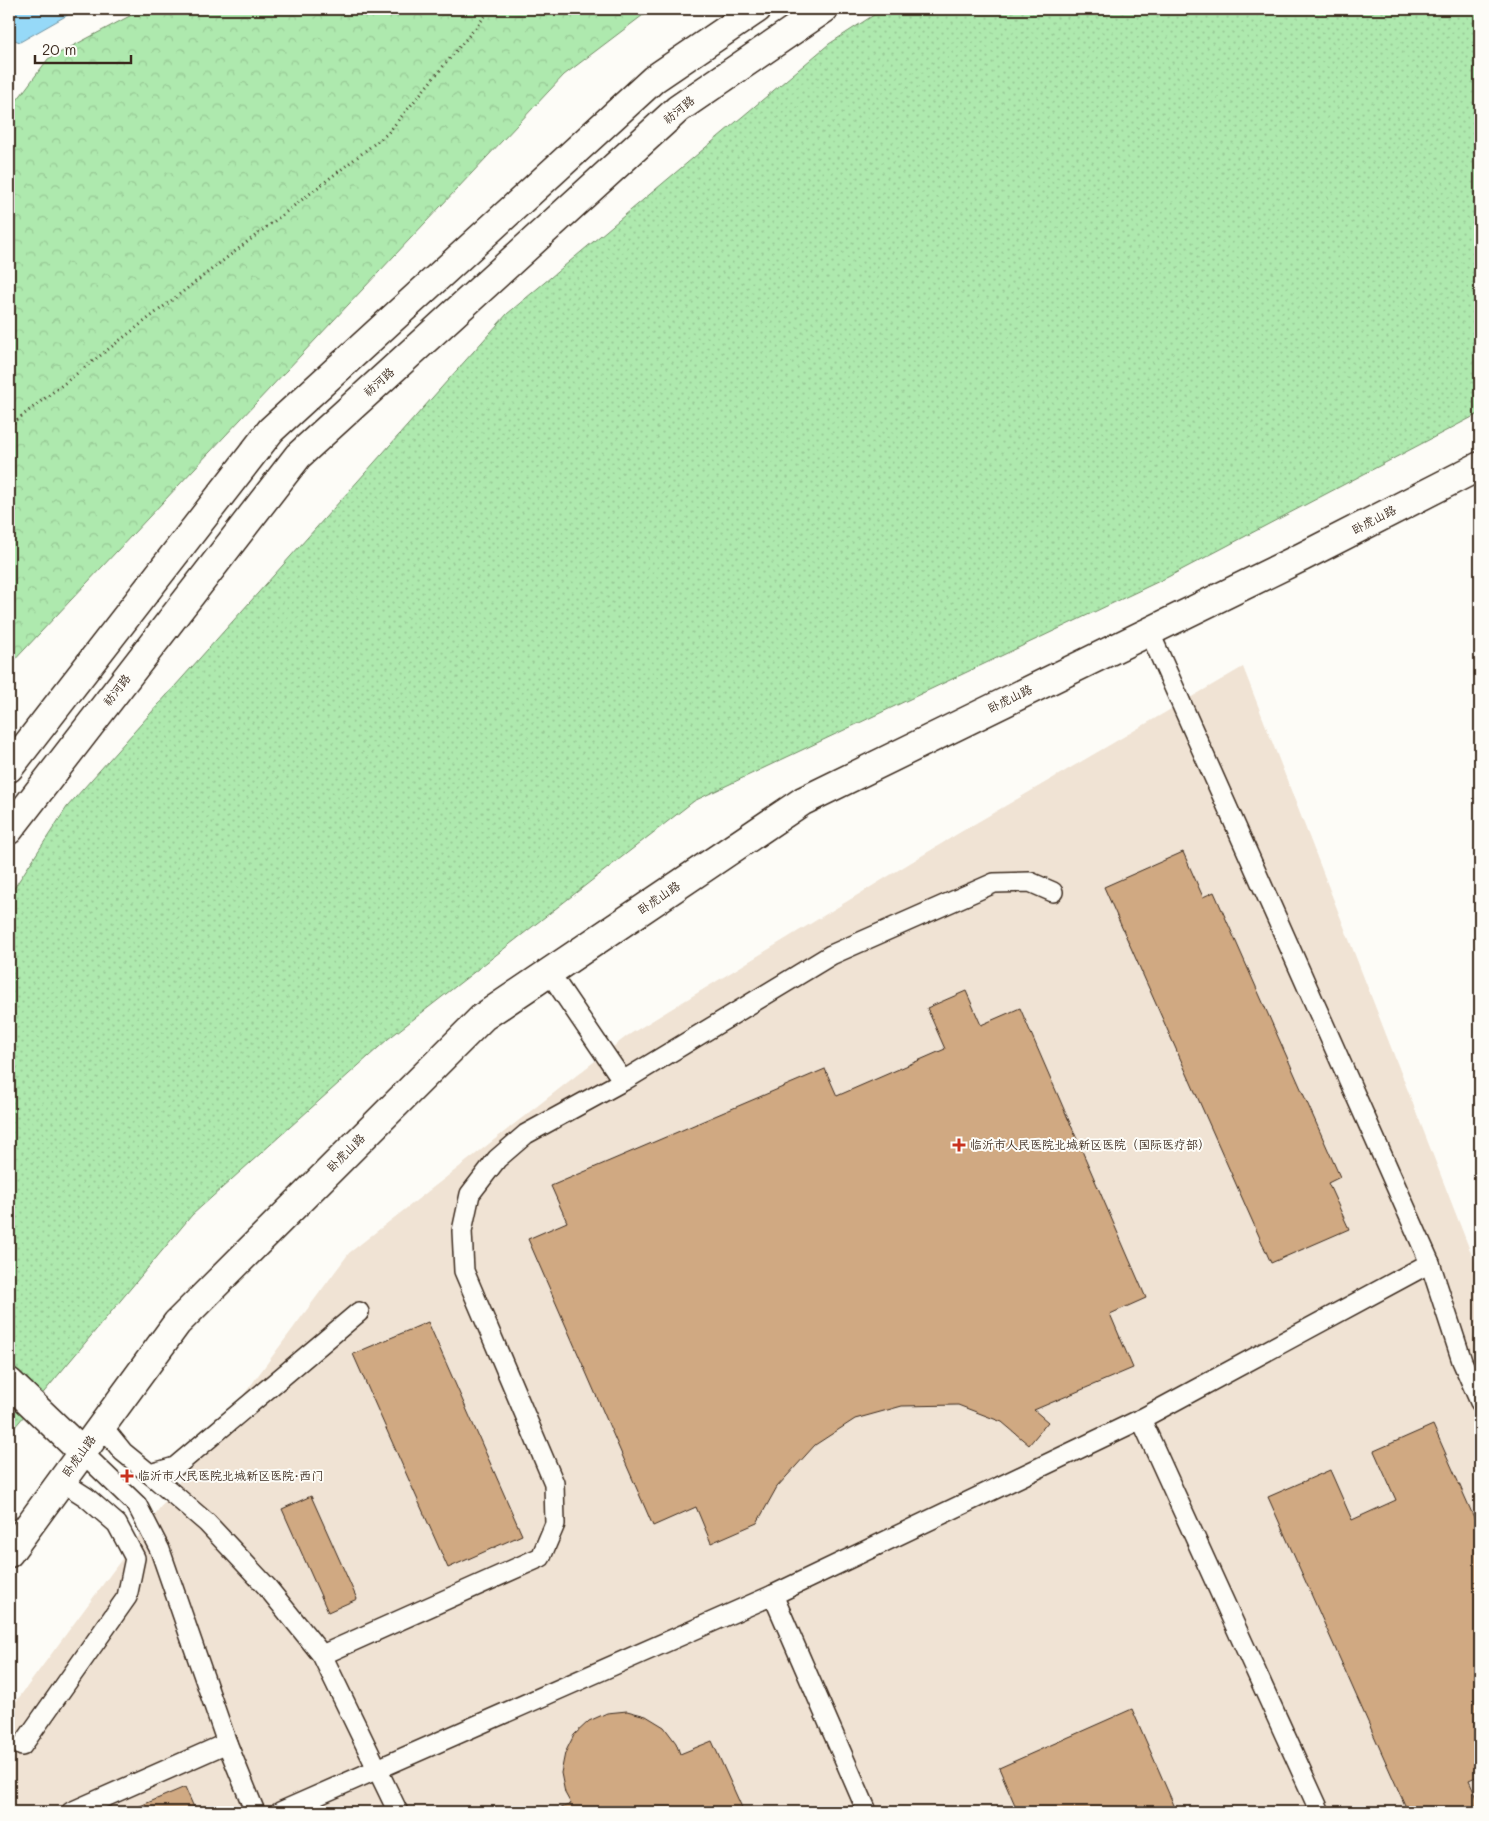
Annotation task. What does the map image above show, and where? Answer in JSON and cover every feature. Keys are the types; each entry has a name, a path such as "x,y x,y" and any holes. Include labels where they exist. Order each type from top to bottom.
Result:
{"main road":[{"path":"9,768 270,430 654,79 757,9"},
{"name":"祊河路","path":"9,830 298,456 678,108 824,9"},
{"name":"卧虎山路","path":"9,1553 177,1323 483,1017 803,801 1480,466"},
{"path":"9,1382 82,1452"}],"lane":[{"path":"1149,631 1430,1263 1462,1361 1480,1402"},
{"path":"322,1655 540,1557 556,1524 554,1483 464,1271 462,1231 470,1194 497,1159 526,1134 623,1081 830,955 994,883 1030,882 1053,892"},
{"path":"550,972 623,1081"},
{"path":"280,1812 380,1770 773,1595 1141,1419 1430,1263"},
{"path":"150,1474 175,1467 359,1312"},
{"path":"1141,1419 1320,1812"},
{"path":"102,1426 123,1452 207,1523 267,1586 322,1655 380,1770 398,1812"},
{"path":"82,1452 137,1504 160,1550 227,1744 255,1812"},
{"path":"22,1746 127,1597 135,1558 117,1524 86,1497 61,1481"},
{"path":"773,1595 866,1809"},
{"path":"71,1812 227,1744"}],"path":[{"path":"9,426 387,134 491,9"}],"shaded area":[{"name":"临沂市人民医院北城新区医院（国际医疗部）","path":"1243,667 1480,1276 1480,1812 9,1812 9,1711 349,1253 627,1036 959,833"}],"green space":[{"path":"143,9 651,9 564,75 9,666 9,111 48,59"},
{"path":"883,9 1480,9 1480,413 1166,578 694,801 388,1039 192,1215 9,1434 9,896 67,807 507,314 829,44"}],"water":[{"path":"9,9 78,9 20,42 9,38"}],"building":[{"path":"1183,852 1203,897 1214,892 1340,1177 1328,1183 1349,1229 1271,1263 1104,887"},
{"path":"966,991 981,1025 1020,1008 1146,1298 1110,1314 1133,1368 1034,1410 1048,1422 1029,1445 1002,1422 958,1405 902,1406 855,1419 815,1445 777,1487 757,1523 711,1543 696,1507 653,1526 528,1239 567,1222 551,1186 825,1069 837,1096 945,1049 927,1008"},
{"path":"428,1322 522,1535 448,1568 353,1354"},
{"path":"1433,1425 1480,1531 1480,1775 1469,1780 1480,1804 1480,1812 1408,1812 1268,1497 1330,1470 1352,1520 1396,1500 1374,1451"},
{"path":"311,1496 357,1599 328,1612 282,1509"},
{"path":"1132,1709 1177,1812 1018,1812 999,1768"},
{"path":"627,1711 646,1716 664,1727 676,1743 680,1754 712,1741 744,1812 552,1812 571,1804 565,1793 561,1773 565,1753 574,1735 589,1721 607,1713"},
{"path":"185,1787 196,1812 126,1812"}],"place":[{"name":"临沂市人民医院北城新区医院（国际医疗部）","path":"959,1145"},
{"name":"临沂市人民医院北城新区医院·西门","path":"127,1476"}]}
